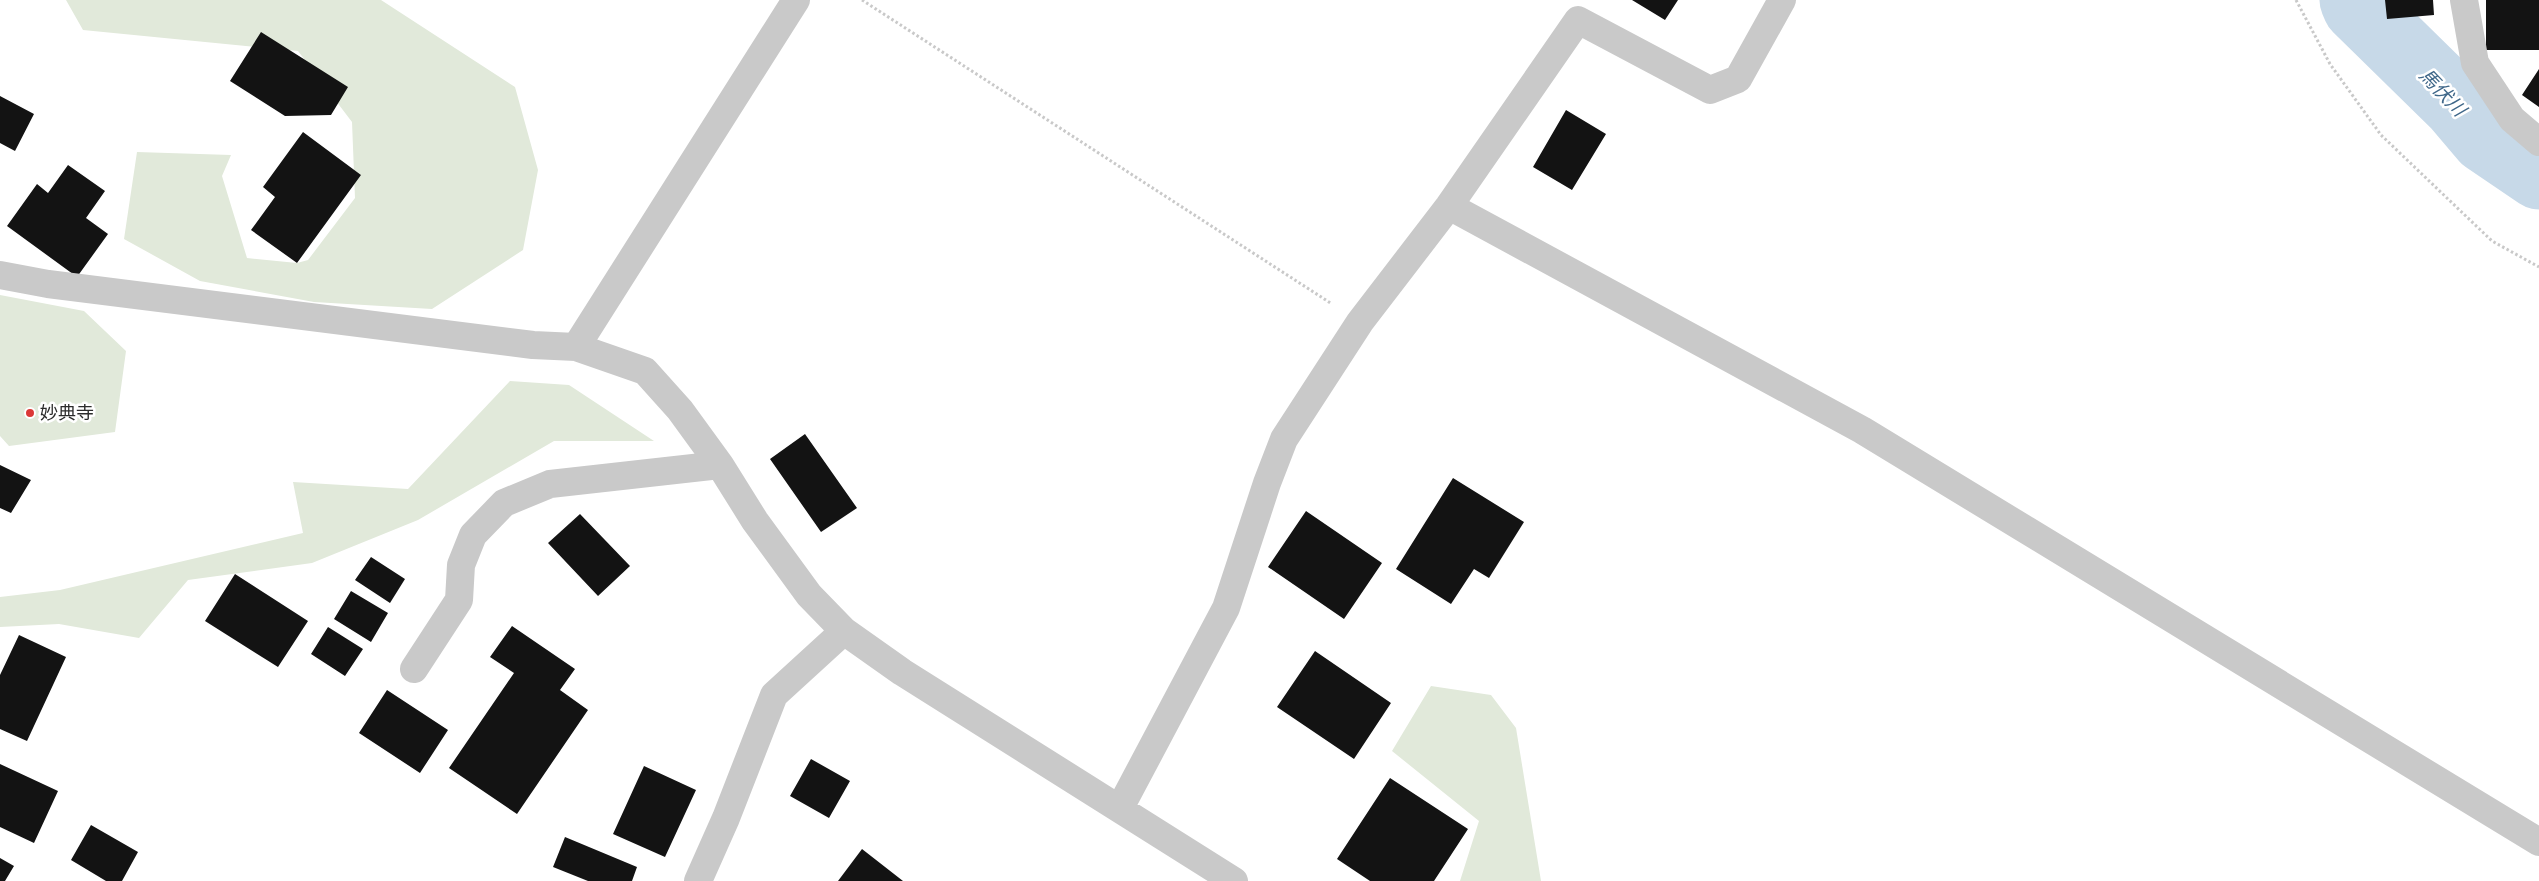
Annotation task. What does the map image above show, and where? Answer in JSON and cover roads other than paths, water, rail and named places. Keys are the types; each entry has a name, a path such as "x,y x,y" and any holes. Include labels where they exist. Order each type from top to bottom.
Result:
{"street":[{"path":"576,348 796,0"},
{"path":"1120,808 1226,608 1267,483 1284,439 1360,322 1449,206 1578,20 1710,90 1738,79 1782,0"},
{"path":"2464,0 2475,63 2512,119 2539,142"},
{"path":"1449,206 1862,430 2539,842"},
{"path":"0,275 68,287 533,345 576,348 645,371 680,410 720,465 755,521 809,595 844,631 902,672 1234,881"},
{"path":"414,669 459,600 461,565 473,535 504,503 550,484 720,465"},
{"path":"698,881 726,818 774,695 844,631"}],"waterway":[{"name":"馬伏川","path":"2355,0 2358,7 2458,105 2486,138 2539,174"}],"place":[{"name":"妙典寺","path":"30,413"}]}
